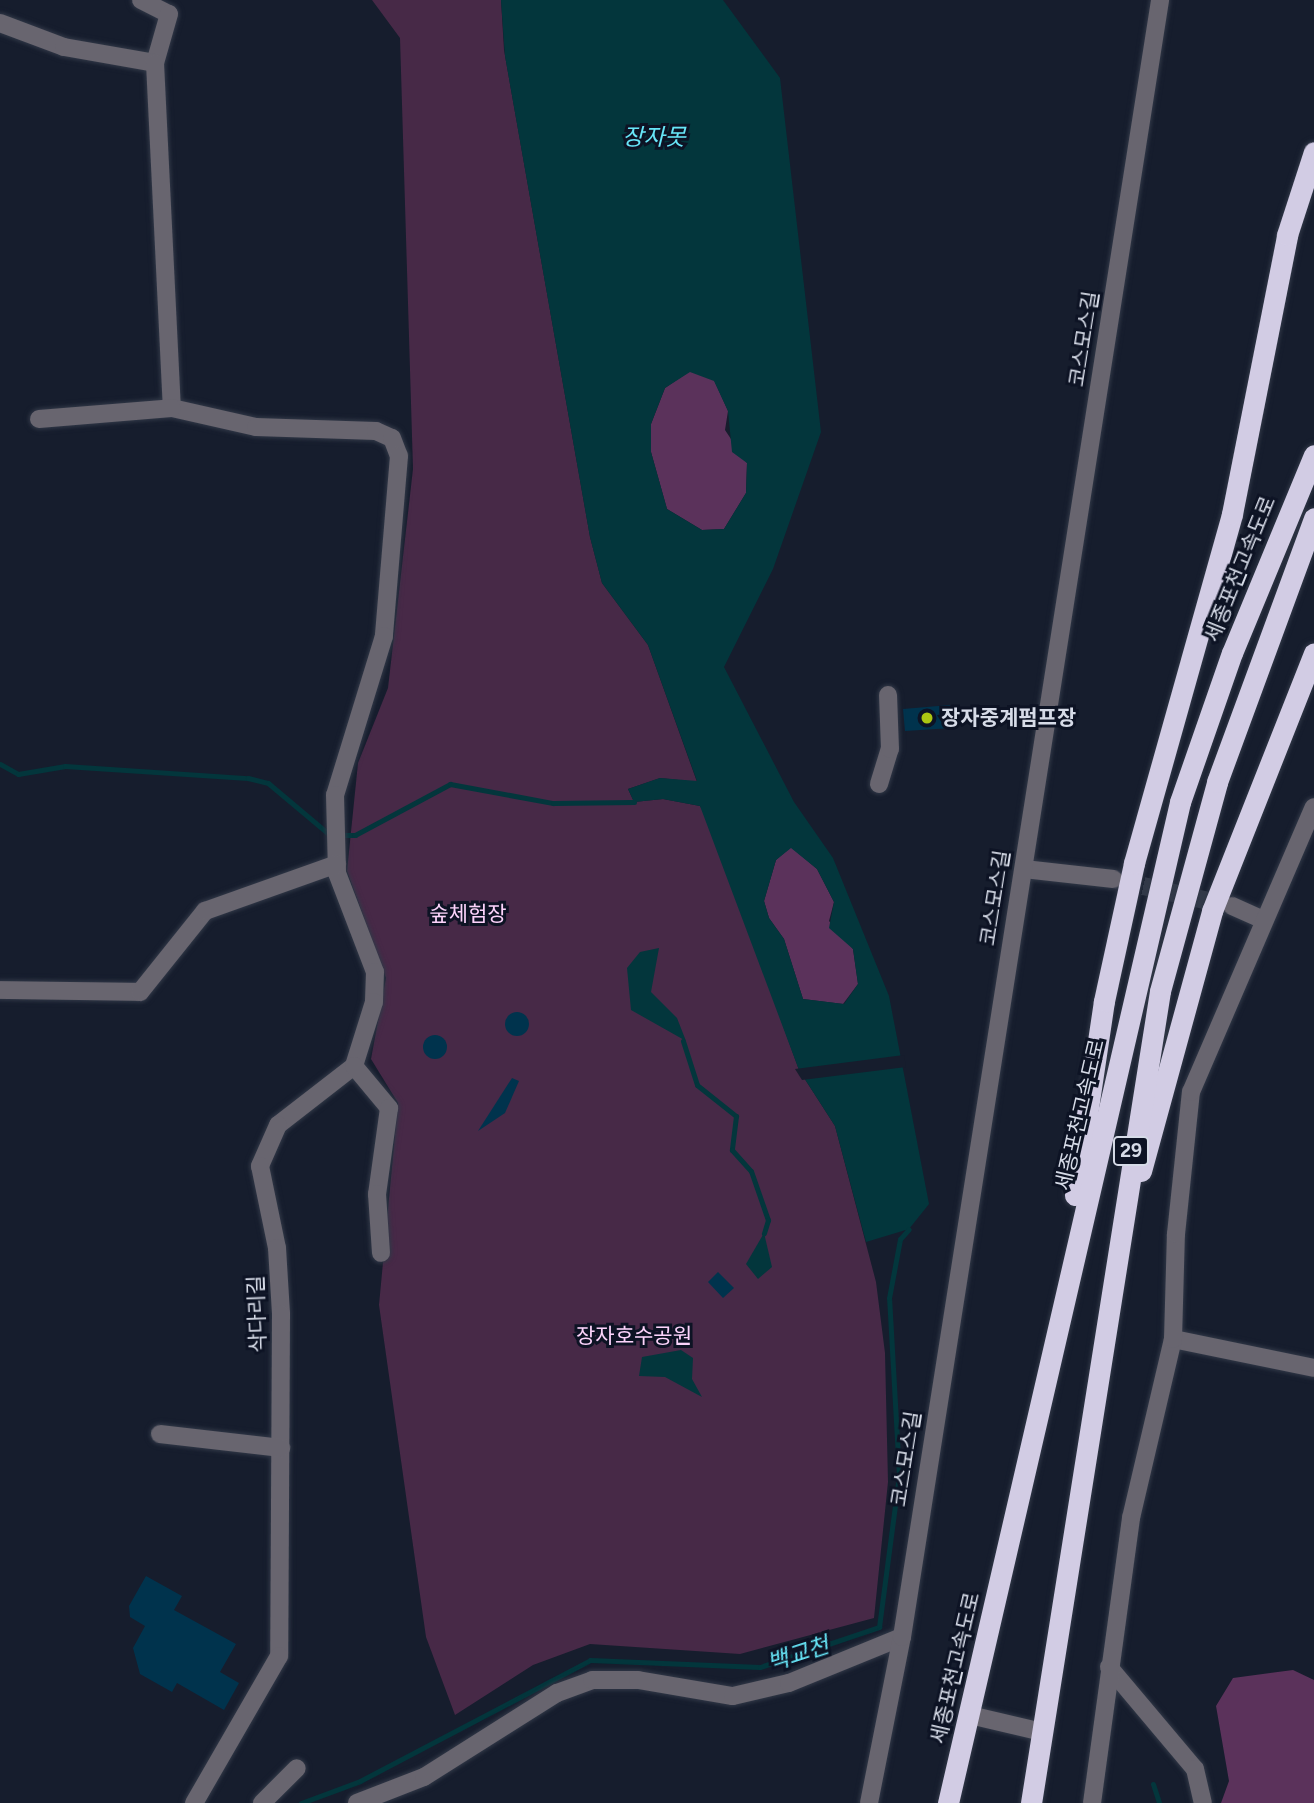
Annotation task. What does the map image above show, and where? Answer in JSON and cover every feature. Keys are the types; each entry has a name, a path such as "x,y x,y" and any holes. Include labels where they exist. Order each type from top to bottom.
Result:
{"highway":[{"path":"1065,1285 1080,1144 1134,863 1233,514 1287,235 1314,152"},
{"name":"세종포천고속도로","path":"948,1803 1065,1285 1180,802 1314,456"},
{"name":"29","path":"1031,1803 1141,1088 1189,876 1314,518"},
{"path":"1108,1298 1212,911 1314,653"}],"street":[{"path":"141,0 169,14 155,62 172,408"},
{"name":"코스모스길","path":"869,1803 902,1637 1160,0"},
{"path":"0,23 64,47 155,62"},
{"path":"39,419 172,408 256,427 376,431 392,438 399,456 384,636 335,795 337,859 375,972 374,1002 354,1066 389,1108 377,1194 382,1253"},
{"path":"879,784 890,749 888,695"},
{"path":"1092,1803 1131,1518 1173,1339 1176,1234 1191,1092 1314,807"},
{"path":"0,990 140,992 205,911 337,859"},
{"path":"1024,869 1113,879"},
{"path":"1232,906 1264,920"},
{"name":"삭다리길","path":"194,1803 279,1656 281,1448 277,1248 260,1166 278,1125 354,1066"},
{"path":"1173,1339 1314,1368"},
{"path":"160,1434 281,1448"},
{"path":"357,1803 424,1777 557,1693 593,1680 638,1680 733,1696 789,1683 902,1637"},
{"path":"1109,1667 1195,1769 1203,1803"},
{"path":"970,1715 1042,1732"},
{"path":"262,1803 297,1768"}],"green space":[{"name":"장자호수공원","path":"372,0 501,0 504,50 590,537 602,583 648,645 697,782 660,778 628,789 634,802 663,799 700,806 709,822 799,1070 835,1126 876,1282 885,1353 888,1482 874,1618 740,1654 590,1644 533,1665 455,1715 426,1637 379,1305 398,1103 371,1059 386,978 347,871 358,763 388,688 413,469 400,38"}],"shaded area":[{"path":"690,371 714,380 728,411 725,430 747,463 746,493 724,529 702,530 667,509 651,452 651,424 665,388"},
{"path":"791,847 817,869 834,902 829,921 853,949 858,984 843,1004 803,999 784,939 769,918 764,901 776,860"},
{"path":"1293,1670 1314,1680 1314,1803 1221,1803 1229,1781 1216,1706 1233,1678"}],"water":[{"name":"장자못","path":"501,0 723,0 780,78 821,432 773,569 724,667 794,802 833,858 889,996 929,1204 909,1229 866,1242 835,1126 799,1070 700,806 663,799 634,802 628,789 660,778 697,781 648,645 602,583 590,537 505,56","holes":["690,372 714,381 728,411 732,452 747,463 746,493 724,529 702,530 667,509 651,452 651,424 665,388","791,848 817,869 834,902 829,928 853,949 858,984 844,1004 803,999 784,939 769,918 764,901 776,860"]},
{"path":"659,948 651,992 677,1018 686,1041 631,1010 627,968 640,952"},
{"path":"764,1233 772,1267 758,1279 746,1264"},
{"path":"681,1350 693,1358 692,1379 702,1397 665,1377 639,1376 642,1357"}],"pier":[{"path":"904,1055 906,1067 802,1080 795,1069"}],"building":[{"name":"장자중계펌프장","path":"950,705 952,728 905,731 903,709"},
{"path":"517,1012 528,1019 529,1024 522,1035 517,1036 506,1029 505,1024 512,1013"},
{"path":"435,1035 443,1039 447,1047 443,1055 435,1059 427,1055 423,1047 427,1039"},
{"path":"512,1078 519,1081 505,1113 478,1131"},
{"path":"718,1272 734,1288 723,1298 708,1282"},
{"path":"146,1576 182,1596 174,1610 236,1644 220,1672 239,1683 224,1710 177,1683 172,1692 140,1674 133,1648 145,1626 130,1617 129,1606"}],"waterway":[{"path":"0,764 18,774 65,766 248,778 268,783 330,835 355,835 450,784 553,803 634,802"},
{"path":"683,1041 697,1085 736,1116 732,1150 751,1171 768,1220 764,1233"},
{"name":"백교천","path":"301,1803 360,1781 590,1660 760,1667 879,1627 899,1475 889,1298 900,1239 909,1229"},
{"path":"1153,1784 1159,1803"}],"tunnel":[{"path":"1117,880 1226,905"}],"place":[{"name":"장자중계펌프장","path":"927,718"}],"park label":[{"name":"숲체험장","path":"468,914"}]}
